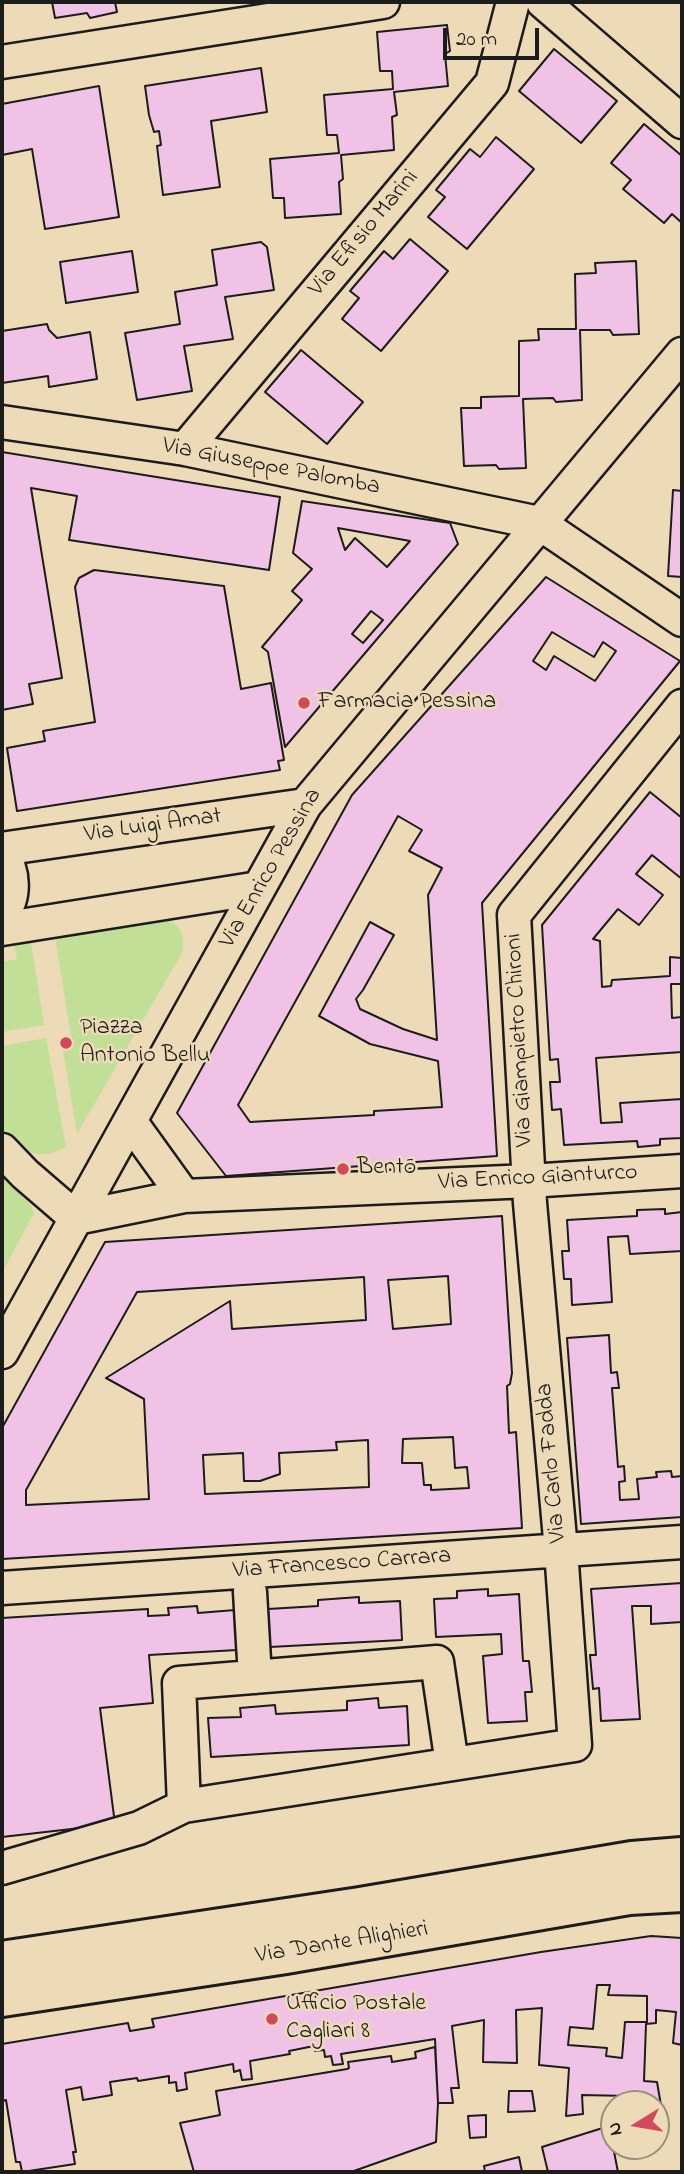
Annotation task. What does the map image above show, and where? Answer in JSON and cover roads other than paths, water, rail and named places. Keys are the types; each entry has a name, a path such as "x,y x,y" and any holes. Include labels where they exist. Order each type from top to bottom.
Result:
{"main road":[{"name":"Via Dante Alighieri","path":"2,1961 360,1907 632,1861 682,1857"},
{"name":"Via Dante Alighieri","path":"2,1997 286,1954 629,1895 682,1892"}],"street":[{"path":"2,62 383,2"},
{"name":"Via Efisio Marini","path":"184,449 492,83 513,2"},
{"path":"543,2 682,122"},
{"name":"Via Enrico Pessina","path":"7,1343 305,804 682,354"},
{"name":"Via Giuseppe Palomba","path":"2,422 184,449 539,523"},
{"path":"539,523 682,620"},
{"name":"Via Giampietro Chironi","path":"529,1181 514,915 682,706"},
{"name":"Via Luigi Amat","path":"2,914 13,887 9,864 2,851 305,804"},
{"path":"2,929 259,888"},
{"path":"130,1121 184,1196"},
{"path":"2,1150 25,1174 76,1218"},
{"name":"Via Enrico Gianturco","path":"76,1218 184,1196 529,1181 682,1171"},
{"name":"Via Carlo Fadda","path":"452,1764 575,1745 529,1181"},
{"name":"Via Francesco Carrara","path":"2,1588 682,1542"},
{"path":"250,1592 255,1677"},
{"path":"2,1868 139,1828 184,1806 452,1764 437,1662 179,1683 184,1806"}],"place":[{"name":"Farmacia Pessina","path":"304,703"},
{"name":"Piazza Antonio Bellu","path":"66,1043"},
{"name":"Bentō","path":"343,1169"},
{"name":"Ufficio Postale Cagliari 8","path":"272,2019"}]}
